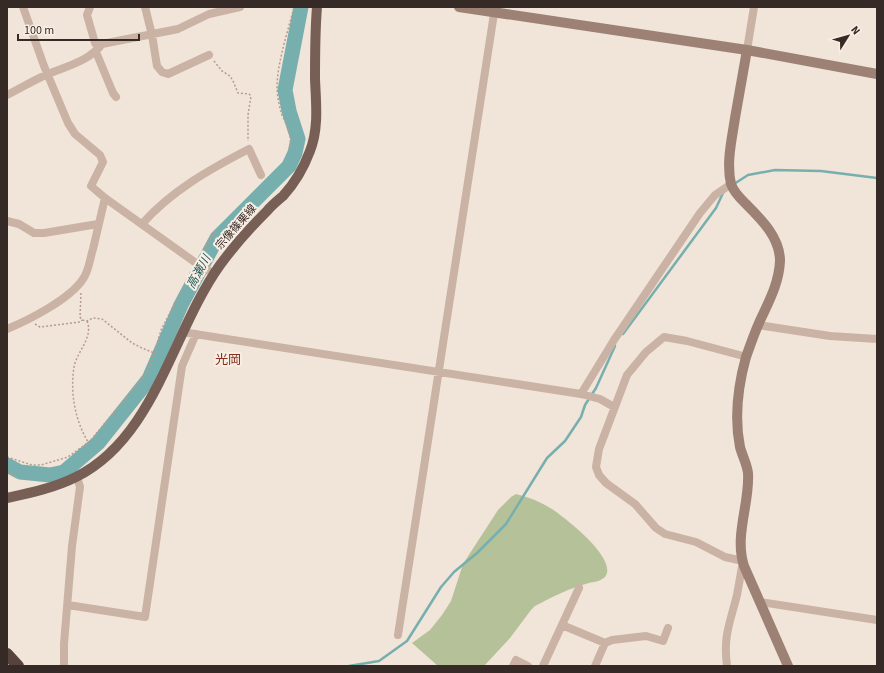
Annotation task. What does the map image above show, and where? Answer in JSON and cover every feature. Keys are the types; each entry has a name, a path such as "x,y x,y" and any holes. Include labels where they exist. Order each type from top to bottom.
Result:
{"highway":[{"path":"7,654 18,666"}],"main road":[{"name":"宗像篠栗線","path":"7,498 58,484 77,477 105,457 127,434 148,404 171,360 182,332 197,302 214,274 243,236 284,195 293,183 310,150 314,134 316,114 315,38 317,7"}],"street":[{"path":"23,7 47,74 68,123 75,134 100,155 103,162 91,186 105,198 196,264 214,274"},
{"path":"90,7 87,15 95,43 113,93 116,97"},
{"path":"144,7 152,35 157,66 162,72 168,74 209,55"},
{"path":"7,96 47,74 78,62 98,50 102,44 178,29 207,11 240,7"},
{"path":"459,7 494,10 747,50 877,74"},
{"path":"754,7 729,156 731,184 736,195 760,218 770,231 776,244 780,259 779,276 774,292 758,325 746,357 738,398 737,423 740,446 748,472 741,550 743,561 788,666"},
{"path":"398,635 494,10"},
{"path":"142,224 155,210 196,179 248,149 261,175"},
{"path":"581,394 614,340 700,213 715,195 731,184"},
{"path":"7,329 30,319 50,307 74,289 84,278 105,198"},
{"path":"7,221 19,224 34,232 44,233 98,224"},
{"path":"758,325 830,336 877,339"},
{"path":"182,332 581,394 600,399 614,407"},
{"path":"68,605 145,617 182,366 196,334"},
{"path":"743,561 725,557 696,542 665,534 656,528 635,504 606,483 599,475 596,467 599,449 627,375 646,352 664,337 687,340 746,357"},
{"path":"64,666 64,644 72,546 80,487 77,477"},
{"path":"727,666 725,650 726,635 737,595 743,561"},
{"path":"543,666 578,588"},
{"path":"760,602 877,620"},
{"path":"562,625 605,643"},
{"path":"595,666 605,643 612,640 646,636 663,641 668,628"},
{"path":"513,666 516,660 528,666"}],"path":[{"path":"289,150 291,141 290,132 278,99 277,85 286,38 294,7"},
{"path":"209,55 222,71 230,76 238,93 249,94 251,96 248,115 248,149"},
{"path":"7,457 32,465 41,465 68,456 88,442 146,374 161,330 216,229"},
{"path":"79,283 81,290 80,317 82,320"},
{"path":"30,319 33,324 40,326 80,322 82,320 88,321 93,318 102,319 132,343 154,353"},
{"path":"88,321 87,337 83,349 74,366 73,403 88,442"},
{"path":"7,472 17,477"}],"green space":[{"path":"516,494 548,506 589,540 604,560 607,569 605,577 568,590 535,606 510,638 484,666 438,666 412,643 430,630 442,615 451,601 463,564 498,510"}],"waterway":[{"name":"高瀬川","path":"7,465 20,472 50,475 64,472 98,443 149,379 181,305 217,238 289,166 295,153 298,139 289,111 285,90 301,7"},
{"path":"734,184 748,175 775,170 821,171 877,178"},
{"path":"623,334 716,208 723,193"},
{"path":"349,666 379,661 407,641 441,587 454,572 477,553 506,524 547,458 565,441 581,417 585,405 596,388 615,346"}],"district":[{"name":"光岡","path":"228,360"}]}
